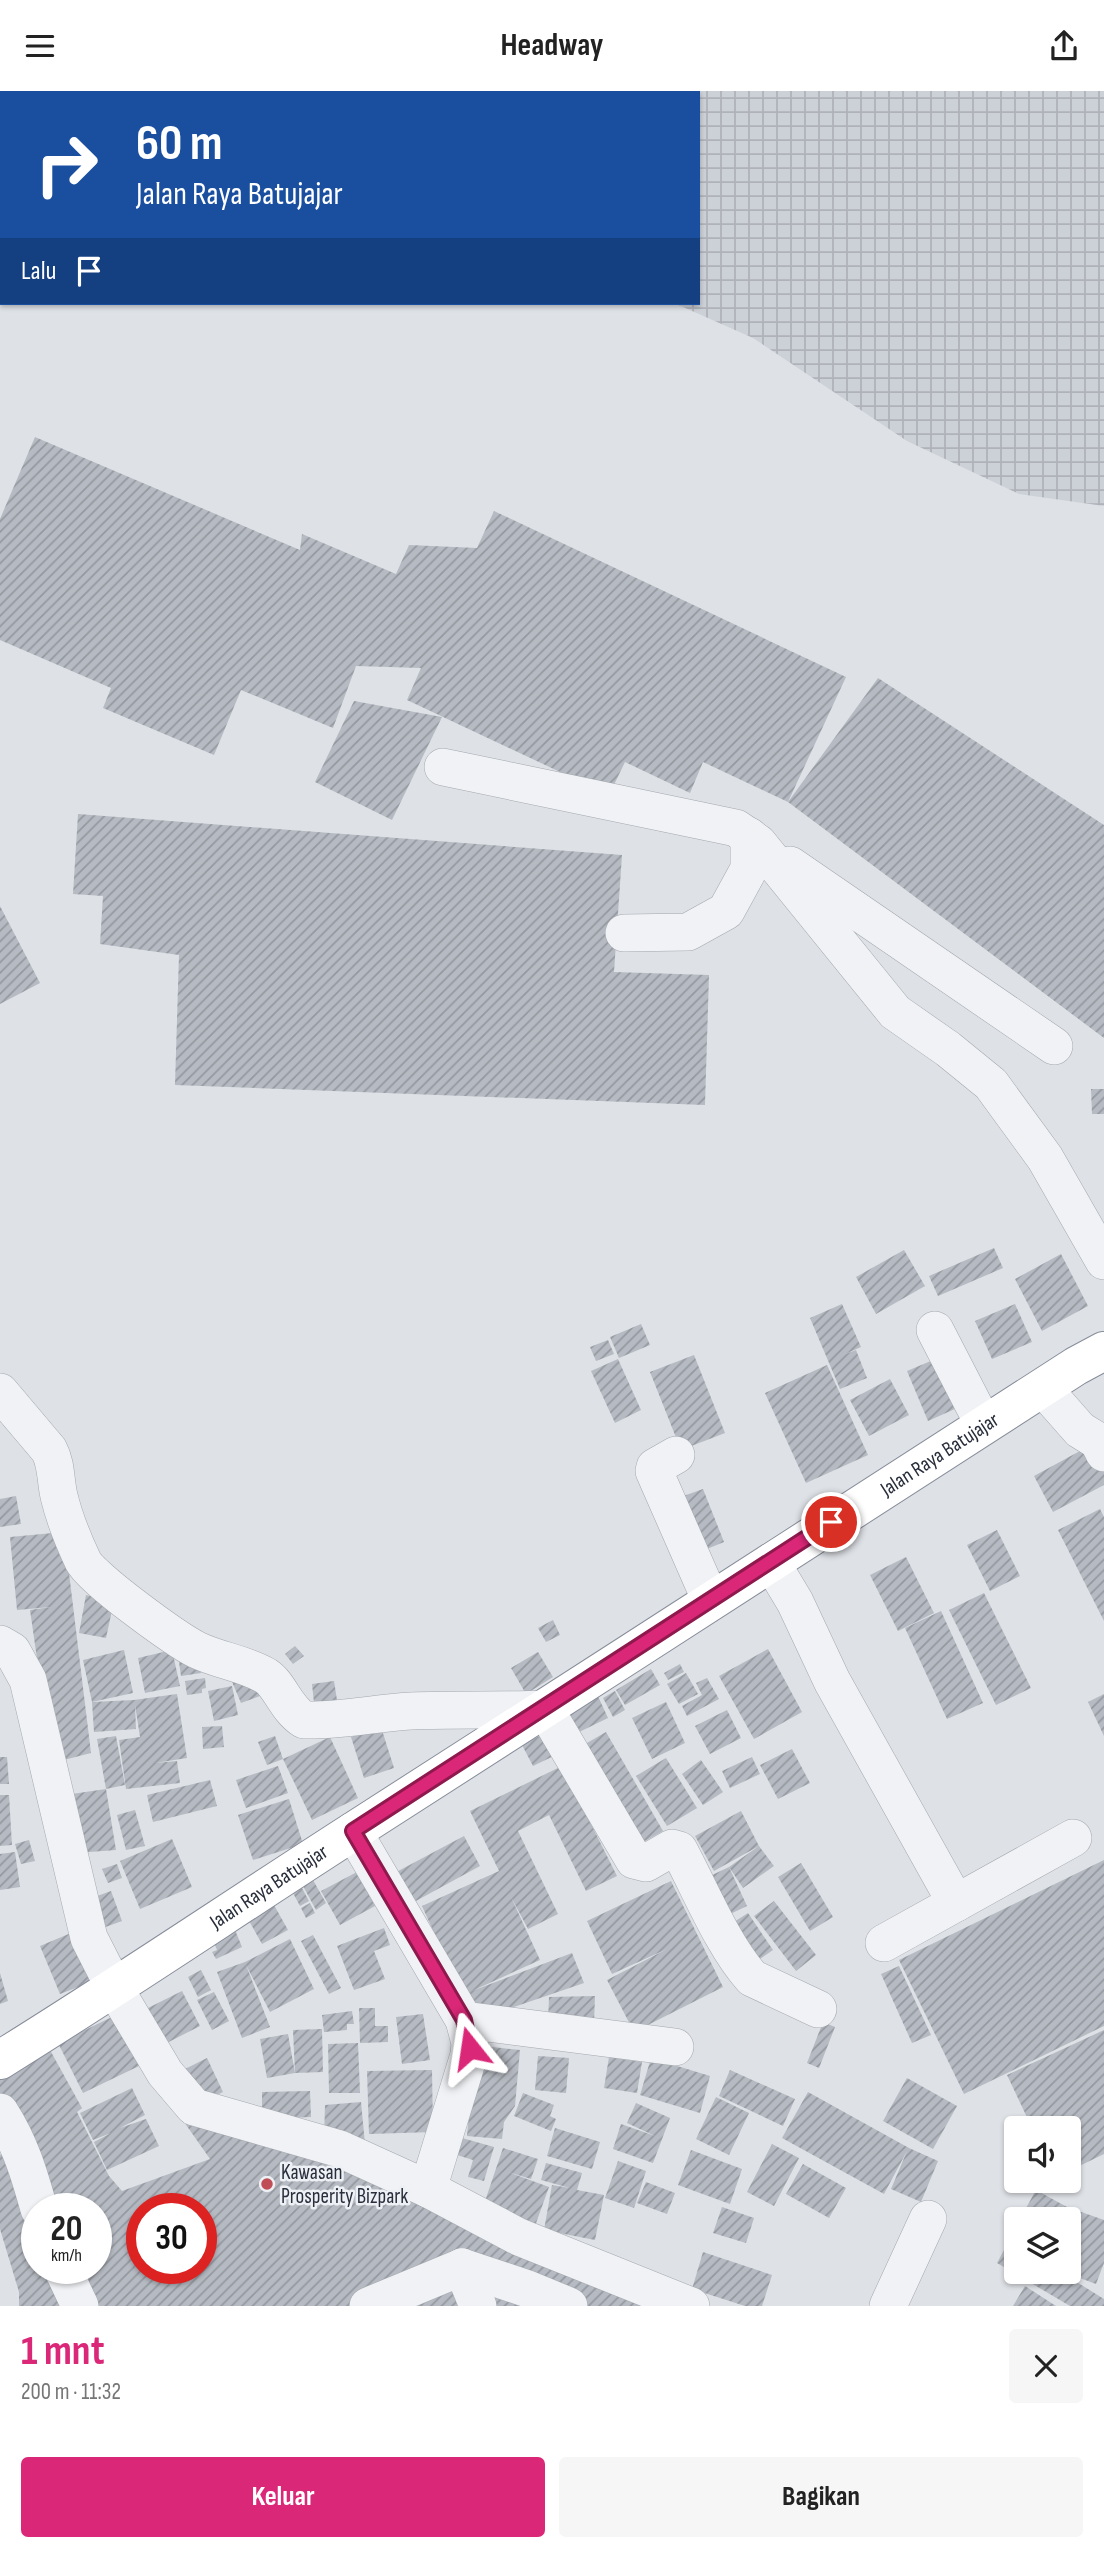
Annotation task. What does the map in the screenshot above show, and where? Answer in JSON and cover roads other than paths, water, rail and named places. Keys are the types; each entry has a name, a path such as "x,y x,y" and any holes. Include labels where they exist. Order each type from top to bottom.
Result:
{"highway":[{"name":"Jalan Raya Batujajar","path":"0,2060 115,1989 353,1831 984,1425 1104,1351"}],"street":[{"path":"443,767 736,828 1054,1046"},
{"path":"624,933 688,932 726,911 749,869 753,839"},
{"path":"753,839 895,1013 948,1049 991,1084 1045,1158 1104,1261"},
{"path":"935,1330 984,1425"},
{"path":"1043,1388 1080,1430 1098,1441 1104,1453"},
{"path":"0,1392 49,1450 55,1461 60,1499 87,1567 128,1603 193,1648 222,1661 247,1666 269,1678 283,1700 301,1719 326,1721 377,1713 413,1711 545,1709 634,1860 646,1863 672,1848 679,1850 745,1970 752,1978 818,2009"},
{"path":"676,1455 653,1469 711,1601"},
{"path":"771,1562 794,1602 832,1681 956,1903"},
{"path":"0,1644 12,1651 28,1680 89,1938 115,1989 165,2073 194,2107 340,2150 428,2189 519,2237 691,2306"},
{"path":"353,1831 464,2020 470,2043 469,2055 428,2189"},
{"path":"884,1943 1073,1838"},
{"path":"464,2020 676,2047"},
{"path":"1,2114 24,2154 35,2193"},
{"path":"888,2306 928,2218"},
{"path":"462,2267 478,2306"},
{"path":"368,2306 462,2267 528,2288 569,2306"},
{"path":"70,2284 80,2306"}],"place":[{"name":"Kawasan Prosperity Bizpark","path":"267,2184"}]}
